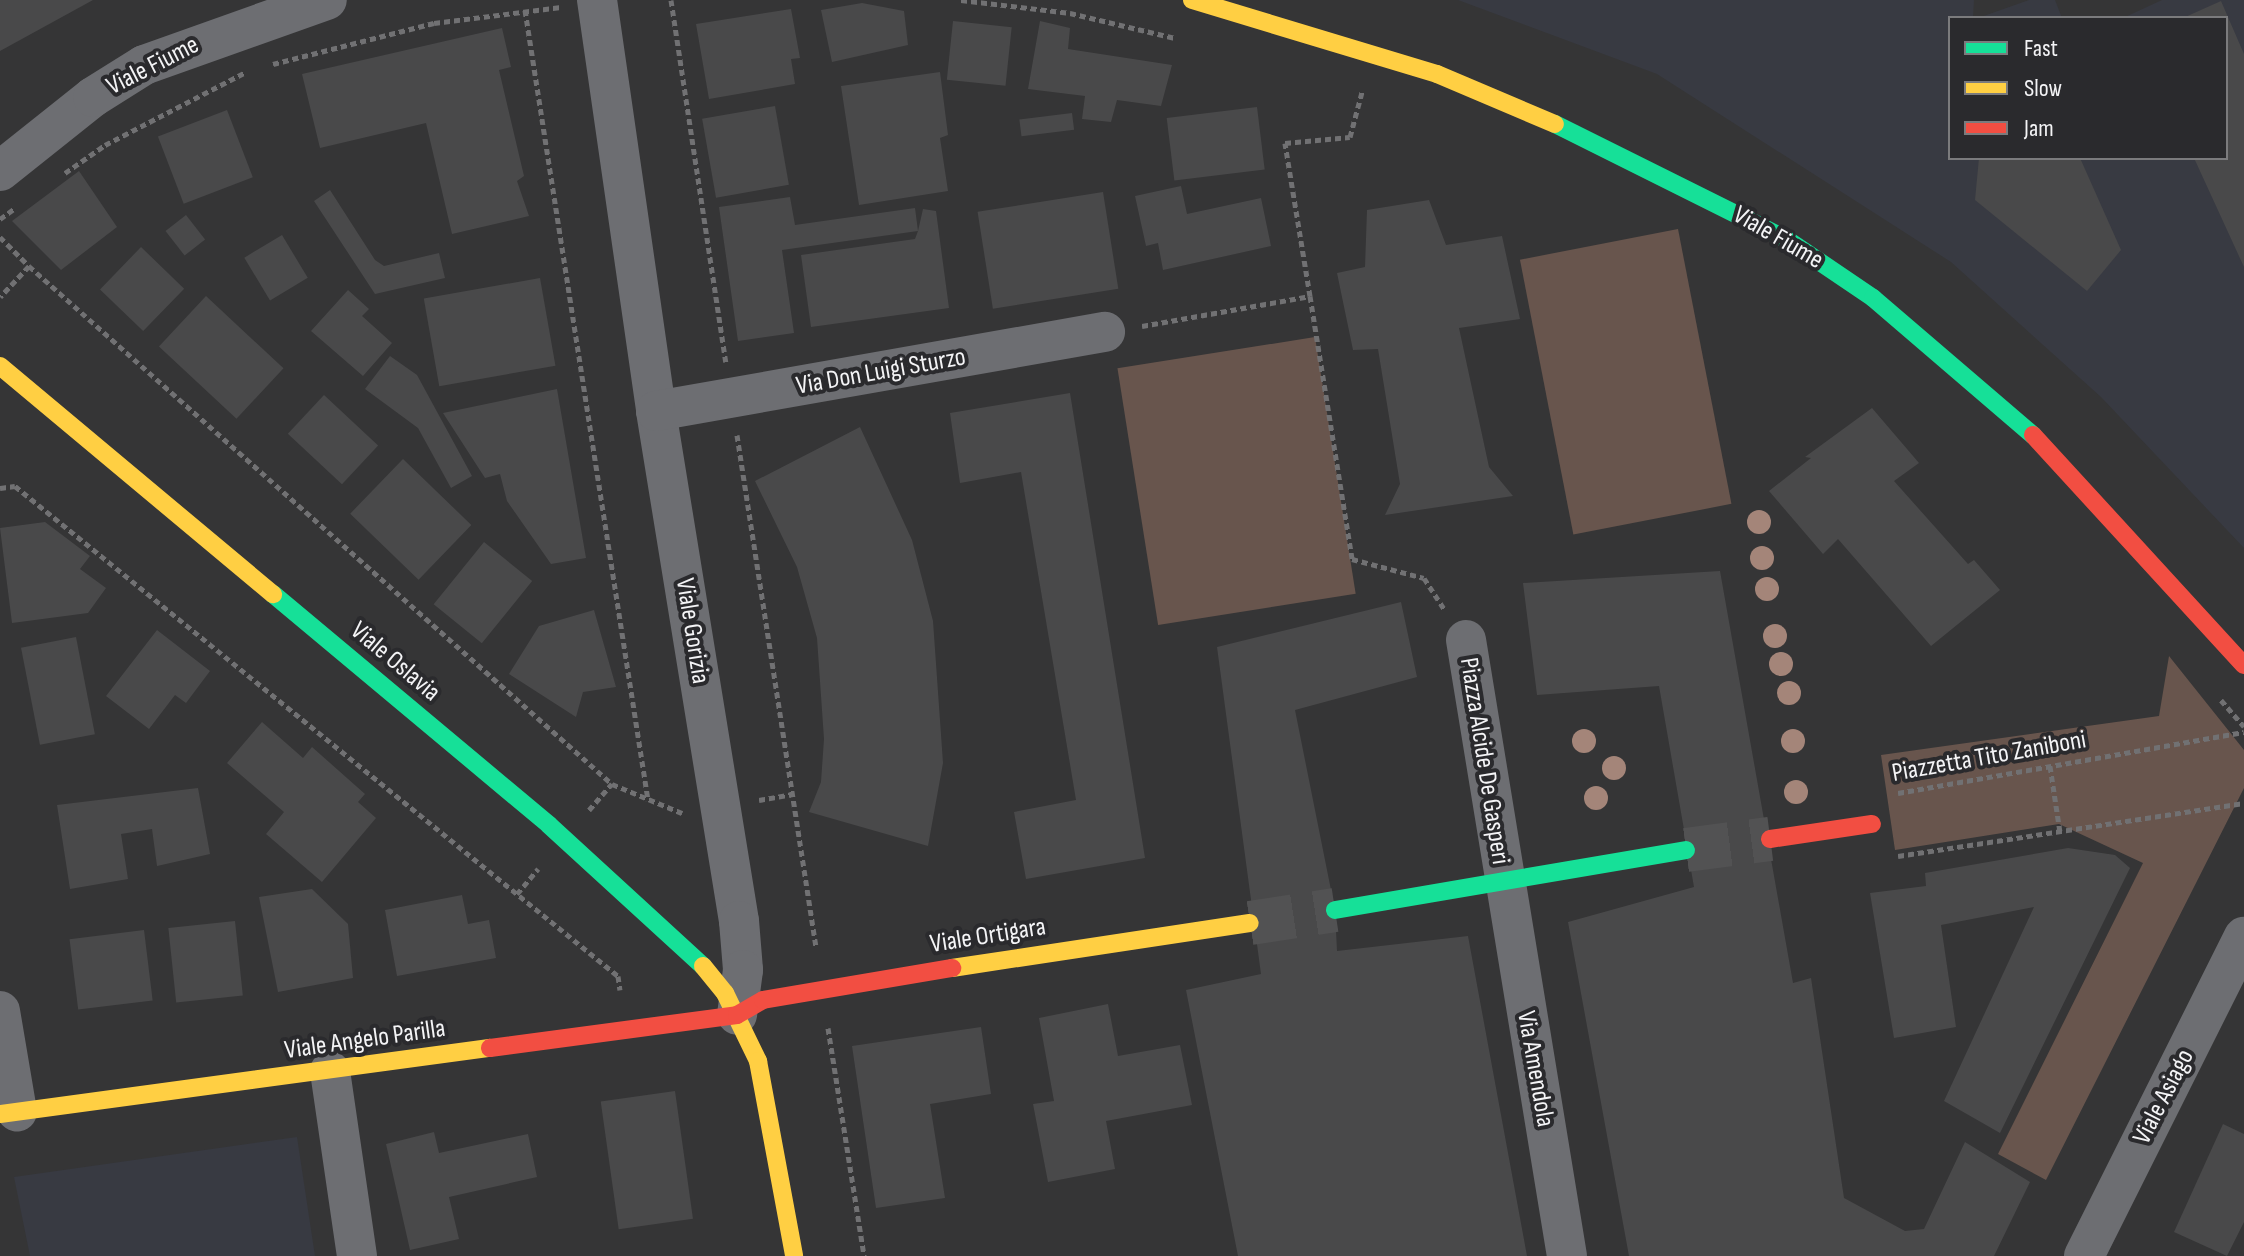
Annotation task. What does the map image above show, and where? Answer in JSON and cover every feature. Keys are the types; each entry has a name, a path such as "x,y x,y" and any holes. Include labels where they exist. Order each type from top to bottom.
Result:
{"street":[{"name":"Viale Fiume","path":"0,171 93,97 144,65 327,0"},
{"name":"Viale Fiume","path":"1192,0 1437,74 1613,149 1786,239 1873,298 2023,424 2244,665"},
{"name":"Viale Gorizia","path":"597,1 656,411 739,921 743,970 737,1015"},
{"name":"Via Don Luigi Sturzo","path":"656,411 1105,332"},
{"name":"Viale Oslavia","path":"0,366 662,922 712,975 737,1015"},
{"name":"Piazza Alcide De Gasperi","path":"1466,640 1502,881"},
{"path":"1770,839 1872,824"},
{"name":"Piazza Alcide De Gasperi","path":"1335,910 1686,850"},
{"name":"Via Amendola","path":"1502,881 1567,1256"},
{"name":"Viale Ortigara","path":"737,1015 763,1000 822,987 1250,923"},
{"name":"Viale Asiago","path":"2084,1256 2244,937"},
{"path":"0,1011 8,1113"},
{"name":"Viale Angelo Parilla","path":"8,1113 737,1015"},
{"path":"737,1015 767,1087 794,1256"},
{"path":"330,1071 357,1256"}],"path":[{"path":"671,0 864,1256"},
{"path":"961,0 1070,13 1191,42"},
{"path":"269,65 434,23 597,1"},
{"path":"525,10 648,800"},
{"path":"58,178 105,145 254,68"},
{"path":"1348,86 1375,95"},
{"path":"1362,91 1350,137 1285,143 1352,559 1424,578 1466,640"},
{"path":"0,219 23,202"},
{"path":"0,237 612,784 682,813"},
{"path":"0,297 29,266"},
{"path":"1105,332 1310,296"},
{"path":"0,488 15,486 618,976 625,1031"},
{"path":"2213,691 2244,729"},
{"name":"Piazzetta Tito Zaniboni","path":"1872,824 1873,798 2244,729"},
{"path":"2050,766 2060,832"},
{"path":"1872,824 1889,857 2244,803"}],"shaded area":[{"path":"1458,0 1974,0 1973,16 1948,16 1948,160 2228,160 2228,16 2127,16 2162,0 2244,0 2244,548 2101,397 1951,262 1657,74"},
{"path":"2029,0 2055,0 2061,16 1984,16"},
{"path":"1678,229 1731,504 1573,535 1520,260"},
{"path":"1315,337 1356,594 1158,625 1117,368"},
{"path":"2169,656 2244,750 2244,788 2046,1180 1998,1154 2143,863 2059,824 1895,850 1881,755 2159,716"},
{"path":"297,1137 315,1256 30,1256 14,1177"}],"building":[{"path":"0,0 93,0 0,51"},
{"path":"2221,1 2228,16 2187,16"},
{"path":"862,3 904,11 908,45 832,62 821,10"},
{"path":"791,9 800,58 791,59 795,84 709,99 696,24"},
{"path":"2228,17 2244,54 2244,267 2195,160 2228,160"},
{"path":"953,21 1012,27 1006,86 947,80"},
{"path":"1040,21 1070,28 1068,49 1172,65 1161,106 1117,100 1111,122 1082,119 1085,96 1028,89"},
{"path":"502,28 511,67 499,70 524,176 517,181 529,216 452,234 426,123 320,148 302,74"},
{"path":"940,72 948,135 940,138 948,191 859,205 841,86"},
{"path":"775,106 789,185 716,198 702,119"},
{"path":"1257,107 1265,170 1174,181 1167,118"},
{"path":"227,110 253,177 184,204 158,137"},
{"path":"1072,113 1074,130 1021,136 1019,119"},
{"path":"1979,160 2081,160 2121,250 2087,291 1975,200"},
{"path":"79,171 117,227 61,270 12,221"},
{"path":"1181,186 1187,214 1261,198 1271,246 1163,270 1158,243 1146,246 1135,196"},
{"path":"330,190 375,260 384,266 439,253 445,278 375,294 314,201"},
{"path":"1103,192 1118,289 993,309 978,212"},
{"path":"790,197 795,225 915,208 918,231 782,250 794,333 738,341 719,207"},
{"path":"1429,200 1446,245 1502,236 1520,319 1459,328 1489,467 1513,496 1385,515 1400,484 1378,349 1353,350 1337,273 1365,267 1367,210"},
{"path":"923,209 936,211 949,308 811,327 801,255 915,239"},
{"path":"186,215 205,239 185,255 166,231"},
{"path":"282,235 308,278 270,301 244,258"},
{"path":"141,247 184,289 143,331 100,289"},
{"path":"540,278 555,366 439,386 424,298"},
{"path":"348,290 369,309 362,316 392,343 363,376 311,331"},
{"path":"206,296 284,368 236,419 159,346"},
{"path":"390,356 417,375 472,476 451,488 418,428 365,389"},
{"path":"557,389 586,558 551,564 507,501 500,474 485,478 443,413"},
{"path":"1070,393 1145,858 1026,879 1014,812 1076,800 1021,472 960,483 950,413"},
{"path":"324,395 378,445 342,484 288,434"},
{"path":"1872,408 1919,463 1894,481 1968,564 1974,560 2000,590 1931,646 1838,539 1823,554 1769,491 1811,458 1805,457"},
{"path":"860,427 912,540 933,621 943,763 928,846 809,812 821,782 824,739 817,638 797,567 755,481"},
{"path":"403,459 471,525 419,580 350,514"},
{"path":"45,522 90,556 80,569 106,588 88,613 12,623 0,528"},
{"path":"484,542 532,581 482,643 434,604"},
{"path":"1720,571 1793,983 1811,978 1844,1198 1905,1231 1924,1229 1965,1142 2030,1182 1994,1256 1629,1256 1568,922 1694,887 1659,686 1537,695 1523,583"},
{"path":"1401,602 1417,677 1295,710 1335,910 1337,951 1468,936 1527,1256 1238,1256 1186,990 1261,974 1217,647"},
{"path":"594,610 616,687 583,692 576,717 509,674 539,626"},
{"path":"157,630 210,671 186,703 175,695 149,729 106,696"},
{"path":"76,637 95,734 40,745 21,648"},
{"path":"262,722 303,758 312,747 365,794 358,802 376,818 322,882 266,834 284,812 227,763"},
{"path":"198,788 210,854 157,866 152,829 121,834 128,879 70,889 57,805"},
{"path":"2068,848 2115,855 2130,868 2000,1133 1944,1101 2034,907 1941,925 1956,1027 1894,1038 1870,893 1926,886 1925,873"},
{"path":"312,889 348,924 353,978 278,992 259,897"},
{"path":"462,895 468,924 489,920 496,958 397,976 385,910"},
{"path":"235,921 243,996 176,1003 168,928"},
{"path":"144,930 153,1000 78,1010 70,939"},
{"path":"1108,1004 1118,1056 1180,1045 1192,1105 1106,1121 1115,1169 1048,1182 1033,1104 1054,1101 1039,1018"},
{"path":"981,1027 991,1094 930,1104 945,1198 876,1208 852,1046"},
{"path":"675,1091 693,1219 619,1229 601,1101"},
{"path":"2223,1124 2244,1134 2244,1222 2227,1256 2174,1232"},
{"path":"434,1132 439,1153 528,1134 537,1177 449,1197 459,1239 410,1250 386,1144"}],"tunnel":[{"path":"1686,850 1770,839"},
{"path":"1250,923 1335,910"}],"traffic: fast":[{"path":"1555,124 1786,239 1873,298 2033,435"},
{"path":"273,594 549,825 703,966"},
{"path":"1335,910 1686,850"}],"traffic: slow":[{"path":"1192,0 1437,74 1555,124"},
{"path":"0,366 273,594"},
{"path":"952,968 1250,923"},
{"path":"703,966 725,993 758,1061 794,1256"},
{"path":"0,1114 490,1048"}],"traffic: jam":[{"path":"2033,435 2244,665"},
{"path":"1770,839 1872,824"},
{"path":"490,1048 737,1015 763,1000 952,968"}]}
